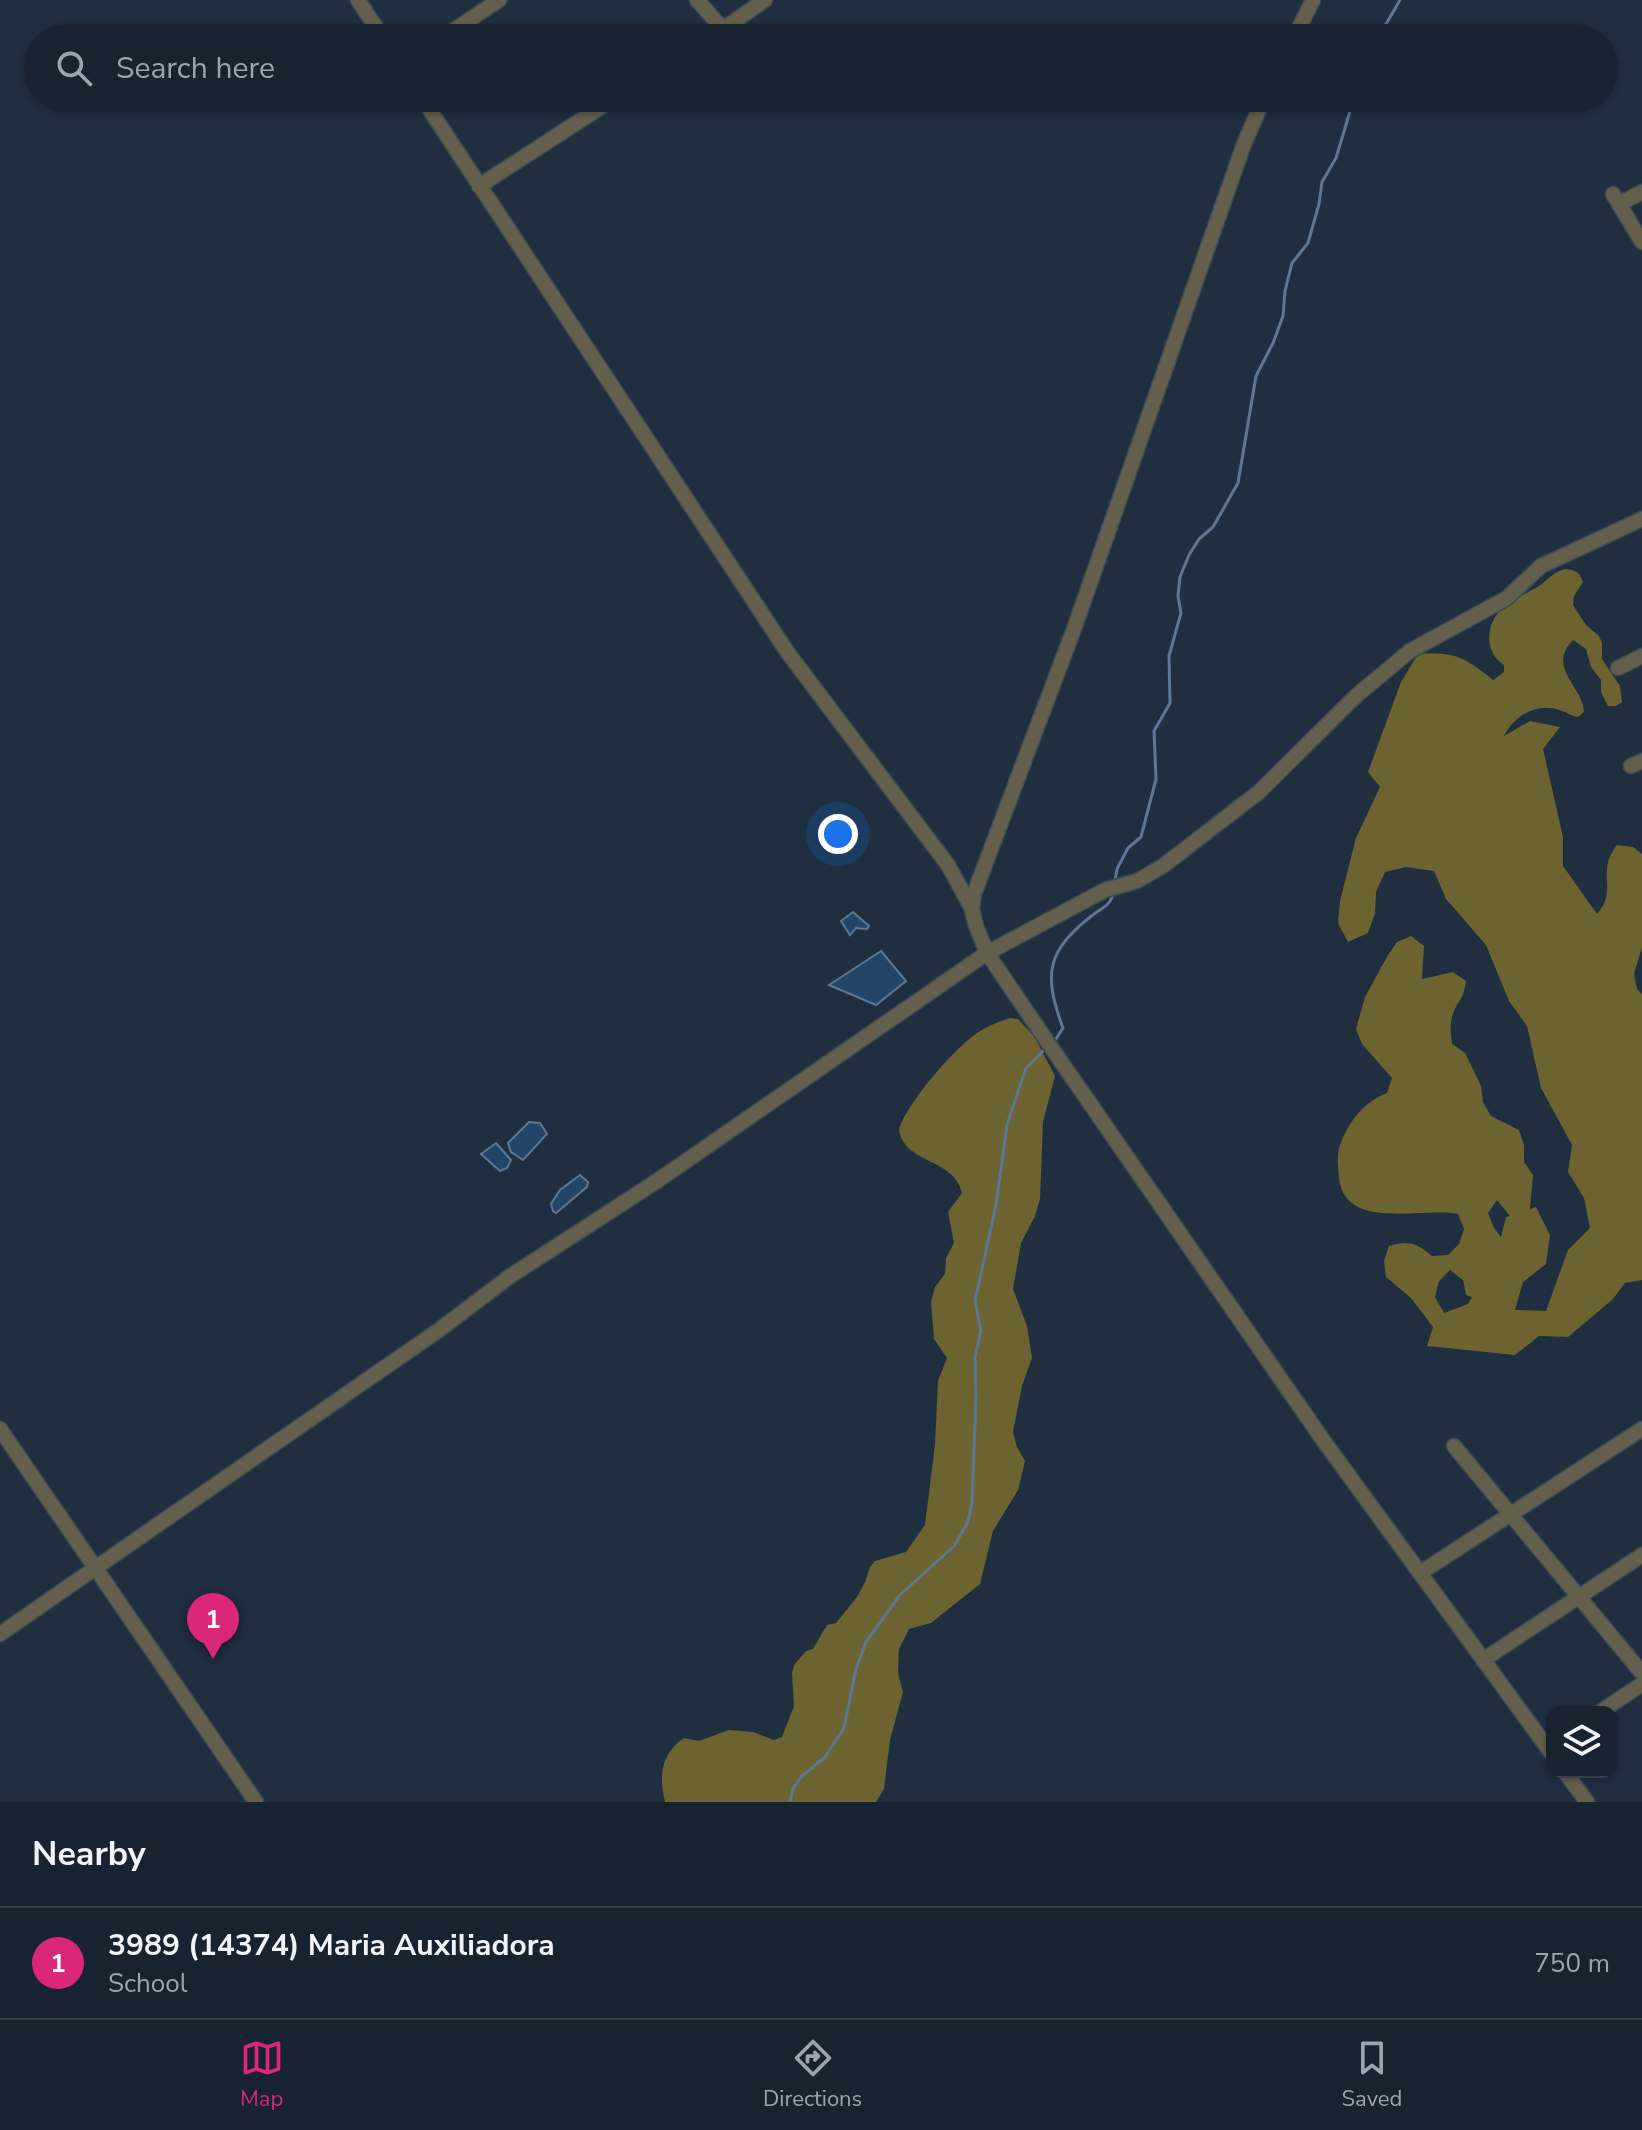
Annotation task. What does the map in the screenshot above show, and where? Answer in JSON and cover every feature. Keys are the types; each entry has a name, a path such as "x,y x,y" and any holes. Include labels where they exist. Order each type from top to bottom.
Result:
{"street":[{"path":"358,0 374,24"},
{"path":"463,24 499,0"},
{"path":"697,0 719,24"},
{"path":"730,24 765,0"},
{"path":"1301,24 1313,0"},
{"path":"431,112 788,653 948,865 972,910 987,953 1049,1045 1323,1440 1546,1743"},
{"path":"479,186 593,112"},
{"path":"972,910 974,894 1074,629 1258,112"},
{"path":"1642,192 1616,199 1642,242"},
{"path":"0,1634 426,1339 509,1277 657,1181 987,953 1105,890 1123,887 1163,866 1259,792 1386,668 1445,629 1507,598 1541,566 1642,519"},
{"path":"1618,668 1642,656"},
{"path":"0,1429 256,1802"},
{"path":"1420,1573 1642,1429"},
{"path":"1454,1446 1642,1673"},
{"path":"1483,1660 1642,1555"},
{"path":"1609,1706 1642,1684"},
{"path":"1569,1778 1587,1802"}],"shaded area":[{"path":"1566,569 1575,571 1582,579 1573,605 1586,625 1599,636 1602,659 1620,686 1622,702 1608,706 1601,692 1601,680 1591,667 1586,649 1573,640 1563,659 1564,668 1584,712 1578,717 1551,708 1535,709 1514,722 1504,736 1530,721 1560,727 1543,749 1563,837 1563,866 1597,914 1606,897 1608,864 1617,845 1633,847 1642,854 1642,947 1634,974 1637,989 1642,994 1642,1280 1625,1283 1613,1299 1568,1337 1539,1336 1515,1355 1427,1346 1433,1327 1411,1298 1386,1277 1384,1261 1389,1246 1402,1243 1422,1248 1432,1256 1448,1255 1459,1244 1464,1229 1458,1214 1370,1211 1355,1205 1345,1195 1338,1169 1339,1146 1349,1126 1365,1106 1387,1093 1392,1078 1362,1044 1356,1029 1365,997 1397,942 1411,936 1424,946 1422,979 1453,972 1466,981 1451,1019 1452,1044 1465,1053 1491,1116 1519,1130 1524,1145 1524,1162 1533,1175 1530,1209 1536,1207 1550,1235 1546,1264 1523,1282 1515,1310 1546,1311 1568,1250 1590,1228 1584,1198 1568,1172 1572,1145 1541,1088 1527,1026 1509,1001 1486,945 1446,899 1434,871 1406,867 1385,872 1376,892 1375,913 1368,933 1348,942 1338,923 1340,901 1356,838 1380,787 1368,772 1401,682 1418,654 1451,655 1493,680 1504,672 1504,665 1492,652 1489,635 1499,611","holes":["1497,1200 1510,1216 1506,1217 1501,1237 1488,1213","1450,1270 1463,1280 1466,1295 1472,1297 1468,1304 1444,1313 1435,1297 1439,1281"]},
{"path":"1010,1018 1018,1019 1034,1036 1055,1076 1043,1122 1040,1199 1021,1243 1013,1289 1027,1326 1032,1358 1022,1386 1013,1432 1025,1461 1018,1490 993,1531 980,1584 931,1623 909,1629 899,1649 898,1673 903,1692 890,1740 884,1789 876,1802 665,1802 663,1767 670,1751 684,1738 699,1741 729,1730 753,1732 774,1740 782,1737 794,1706 794,1665 806,1651 813,1649 827,1625 836,1623 857,1597 875,1561 906,1552 925,1525 935,1445 938,1381 947,1358 934,1339 931,1302 935,1287 945,1274 946,1258 954,1243 948,1212 962,1193 950,1173 910,1150 899,1130 922,1091 960,1047 982,1030"}],"water":[{"path":"853,912 869,926 867,929 856,928 850,935 841,921"},
{"path":"881,951 906,981 876,1005 829,985"},
{"path":"529,1122 540,1123 547,1134 523,1160 511,1152 508,1143"},
{"path":"496,1143 511,1160 507,1168 500,1171 481,1154"},
{"path":"580,1175 588,1182 587,1187 556,1213 553,1211 551,1204 560,1190"}],"waterway":[{"path":"1386,24 1400,0"},
{"path":"1115,881 1117,869 1128,848 1141,837 1156,779 1154,731 1170,703 1169,656 1181,613 1178,596 1180,577 1189,555 1199,539 1213,527 1238,483 1256,376 1283,316 1292,263 1308,243 1322,182 1336,158 1350,112"},
{"path":"1054,1042 1063,1028 1051,978 1058,952 1078,927 1108,903 1113,892"},
{"path":"790,1802 793,1789 801,1777 825,1757 844,1728 856,1669 866,1642 900,1595 954,1546 968,1522 972,1502 975,1357 981,1331 975,1301 996,1205 1007,1125 1026,1068 1045,1049"}],"place":[{"name":"3989 (14374) Maria Auxiliadora","path":"213,1659"}]}
